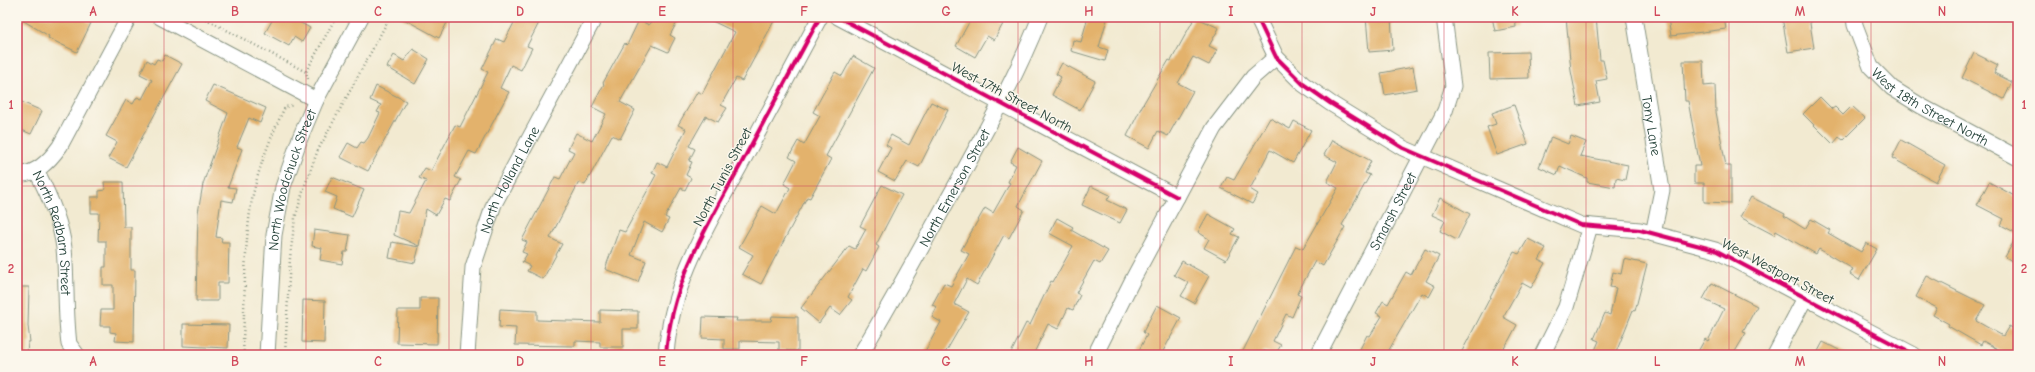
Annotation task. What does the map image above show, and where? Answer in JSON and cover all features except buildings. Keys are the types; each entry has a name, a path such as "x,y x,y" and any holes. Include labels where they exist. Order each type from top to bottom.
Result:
{"street":[{"name":"North Redbarn Street","path":"78,355 69,344 64,247 59,225 36,170 48,162 60,146 129,17"},
{"path":"160,17 316,100"},
{"name":"North Woodchuck Street","path":"267,355 274,235 283,186 300,138 316,100 361,17"},
{"name":"North Holland Lane","path":"467,355 473,267 494,204 595,17"},
{"name":"North Tunis Street","path":"666,355 668,331 680,284 707,226 820,17"},
{"name":"West 17th Street North","path":"838,17 1177,197"},
{"name":"North Emerson Street","path":"860,355 897,292 1000,103 1026,54 1040,17"},
{"name":"West Westport Street","path":"1257,17 1276,57 1303,84 1330,103 1403,148 1581,225 1640,230 1715,250 1914,355"},
{"name":"Smarsh Street","path":"1318,355 1445,111 1453,86 1444,17"},
{"name":"Tony Lane","path":"1634,17 1662,190 1653,234"},
{"name":"West 18th Street North","path":"1854,17 1855,25 1872,67 1892,88 1921,106 2018,158"},
{"path":"1095,355 1132,279 1214,128 1253,77 1276,57"},
{"path":"17,174 22,175 36,170"},
{"path":"1542,355 1566,307 1590,226"},
{"path":"1775,355 1805,298"}],"path":[{"path":"202,17 306,72"},
{"path":"285,355 290,258 295,218 305,185 318,150 390,17"}],"cycle path":[{"path":"666,355 669,329 675,304 683,279 693,256 716,210 820,17"},
{"path":"838,17 1177,197"},
{"path":"1257,17 1276,57 1303,84 1330,103 1403,148 1581,225 1640,230 1715,250 1914,355"}]}
